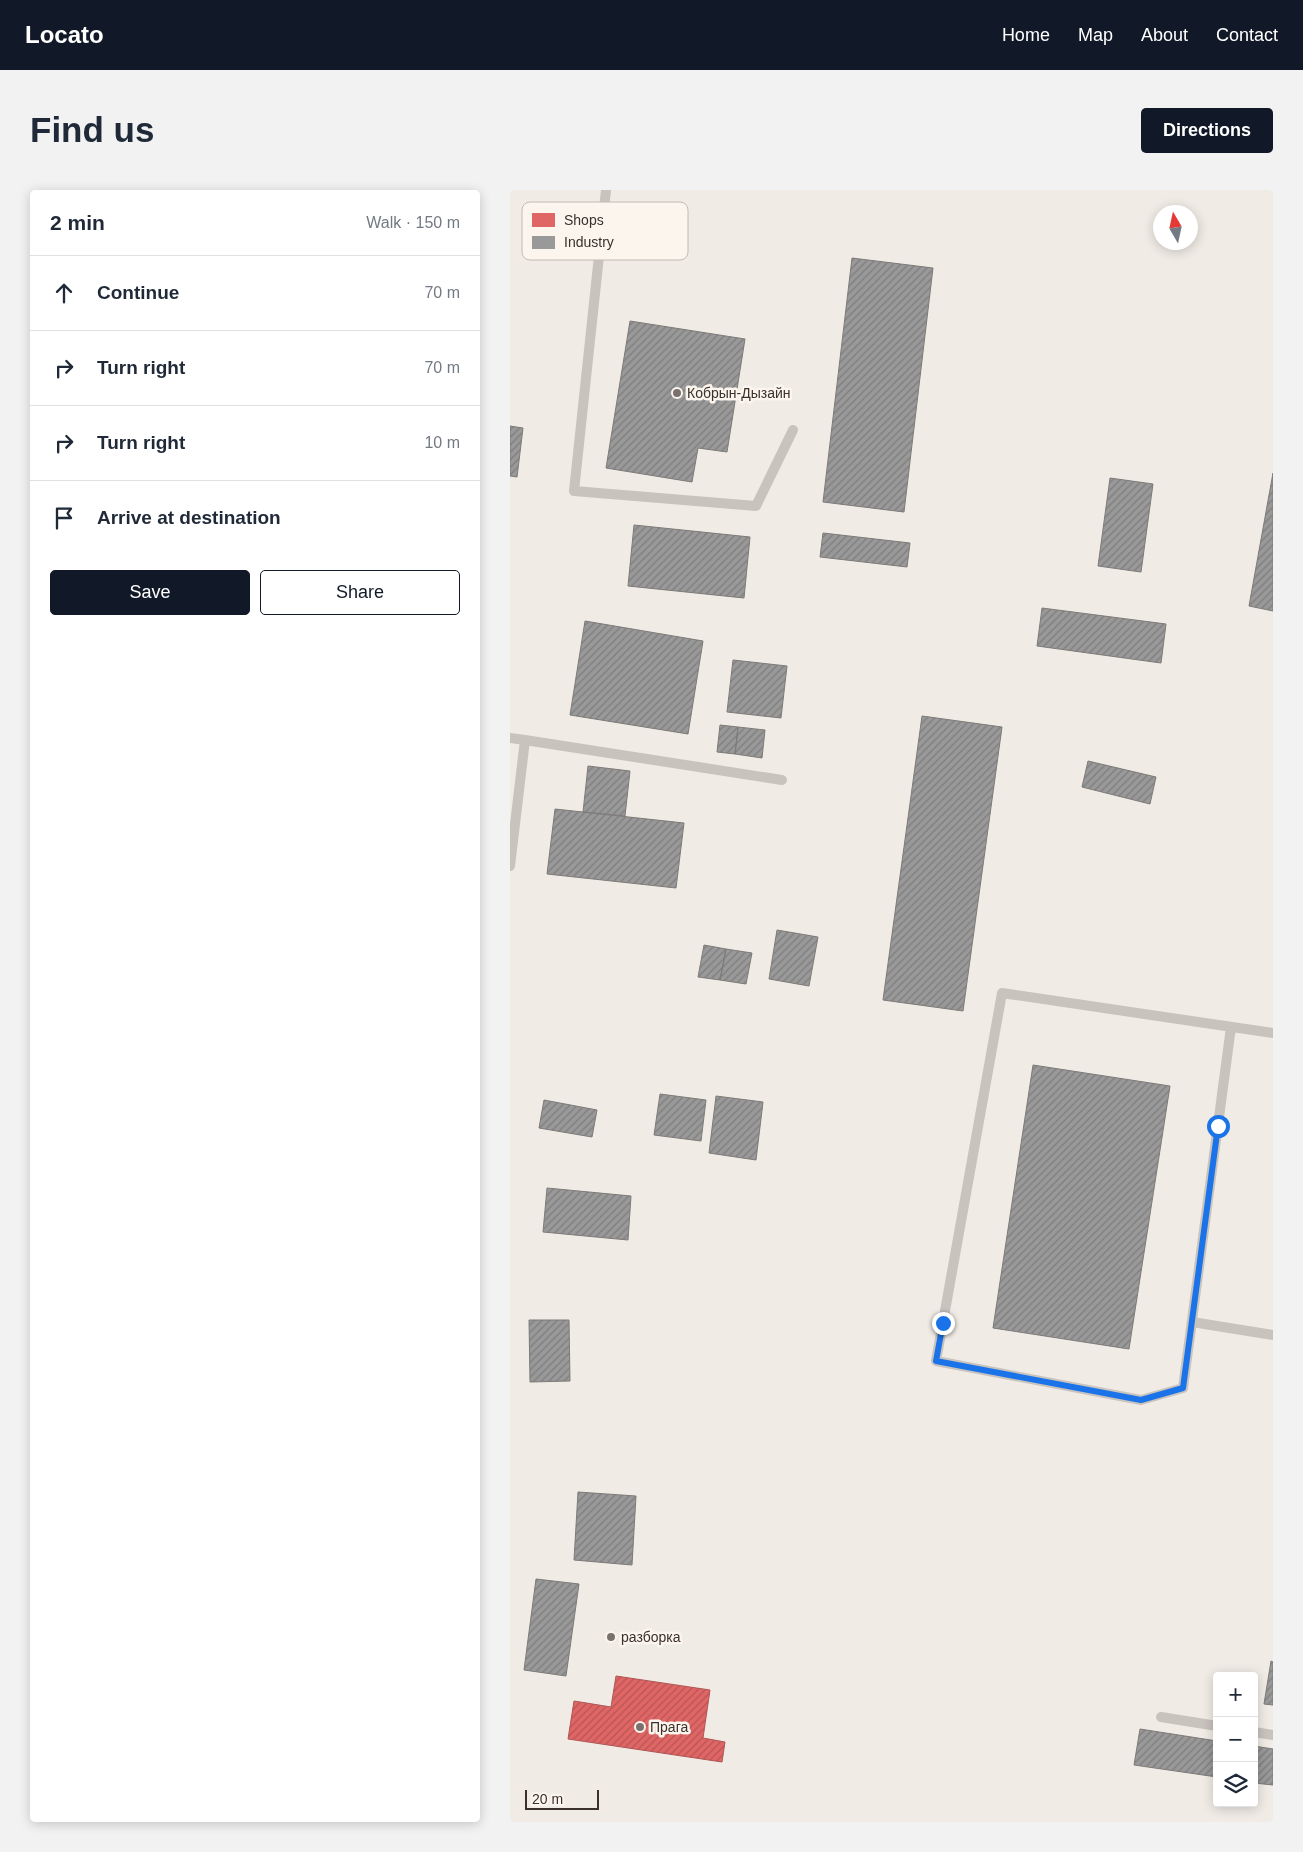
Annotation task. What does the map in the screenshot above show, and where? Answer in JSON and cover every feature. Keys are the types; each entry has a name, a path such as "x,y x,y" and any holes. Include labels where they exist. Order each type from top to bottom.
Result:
{"lane":[{"path":"599,260 574,490 756,506 794,430"},
{"path":"510,738 782,780"},
{"path":"510,866 525,740"},
{"path":"1231,1027 1183,1388 1141,1400 936,1361 1002,993 1273,1033"},
{"path":"1192,1322 1273,1335"},
{"path":"1161,1717 1213,1725"},
{"path":"1258,1733 1273,1735"}],"building: Shops":[{"name":"Прага","path":"616,1676 710,1690 703,1738 725,1742 722,1762 568,1739 574,1701 611,1707"}],"building: Industry":[{"path":"852,258 933,268 904,512 823,502"},
{"name":"Кобрын-Дызайн","path":"630,321 745,339 727,452 698,448 692,482 606,468"},
{"path":"510,426 523,428 517,477 510,476"},
{"path":"1273,473 1273,611 1249,606"},
{"path":"1110,478 1153,484 1141,572 1098,566"},
{"path":"634,525 750,537 744,598 628,586"},
{"path":"823,533 910,543 907,567 820,557"},
{"path":"1042,608 1166,624 1161,663 1037,646"},
{"path":"585,621 703,641 688,734 570,715"},
{"path":"733,660 787,666 781,718 727,712"},
{"path":"922,716 1002,727 963,1011 883,1000"},
{"path":"720,725 738,727 735,754 717,752"},
{"path":"738,727 765,730 762,758 735,754"},
{"path":"1088,761 1156,777 1150,804 1082,787"},
{"path":"588,766 630,771 625,816 583,812"},
{"path":"555,809 684,823 676,888 547,874"},
{"path":"777,930 818,937 809,986 769,979"},
{"path":"704,945 726,949 720,980 698,977"},
{"path":"726,949 752,953 746,984 720,980"},
{"path":"1033,1065 1170,1086 1129,1349 993,1328"},
{"path":"660,1094 706,1100 701,1141 654,1135"},
{"path":"716,1096 763,1102 756,1160 709,1153"},
{"path":"544,1100 597,1110 592,1137 539,1128"},
{"path":"547,1188 631,1196 628,1240 543,1232"},
{"path":"529,1320 569,1320 570,1381 530,1382"},
{"path":"578,1492 636,1496 632,1565 574,1560"},
{"path":"536,1579 579,1584 566,1676 524,1670"},
{"path":"1271,1661 1273,1662 1273,1705 1264,1704"},
{"path":"1140,1729 1213,1740 1213,1776 1134,1765"},
{"path":"1258,1747 1273,1749 1273,1785 1258,1783"}],"place":[{"name":"Кобрын-Дызайн","path":"677,393"},
{"name":"разборка","path":"611,1637"},
{"name":"Прага","path":"640,1727"}],"route":[{"path":"943,1323 936,1361 1141,1400 1183,1388 1218,1126"}]}
